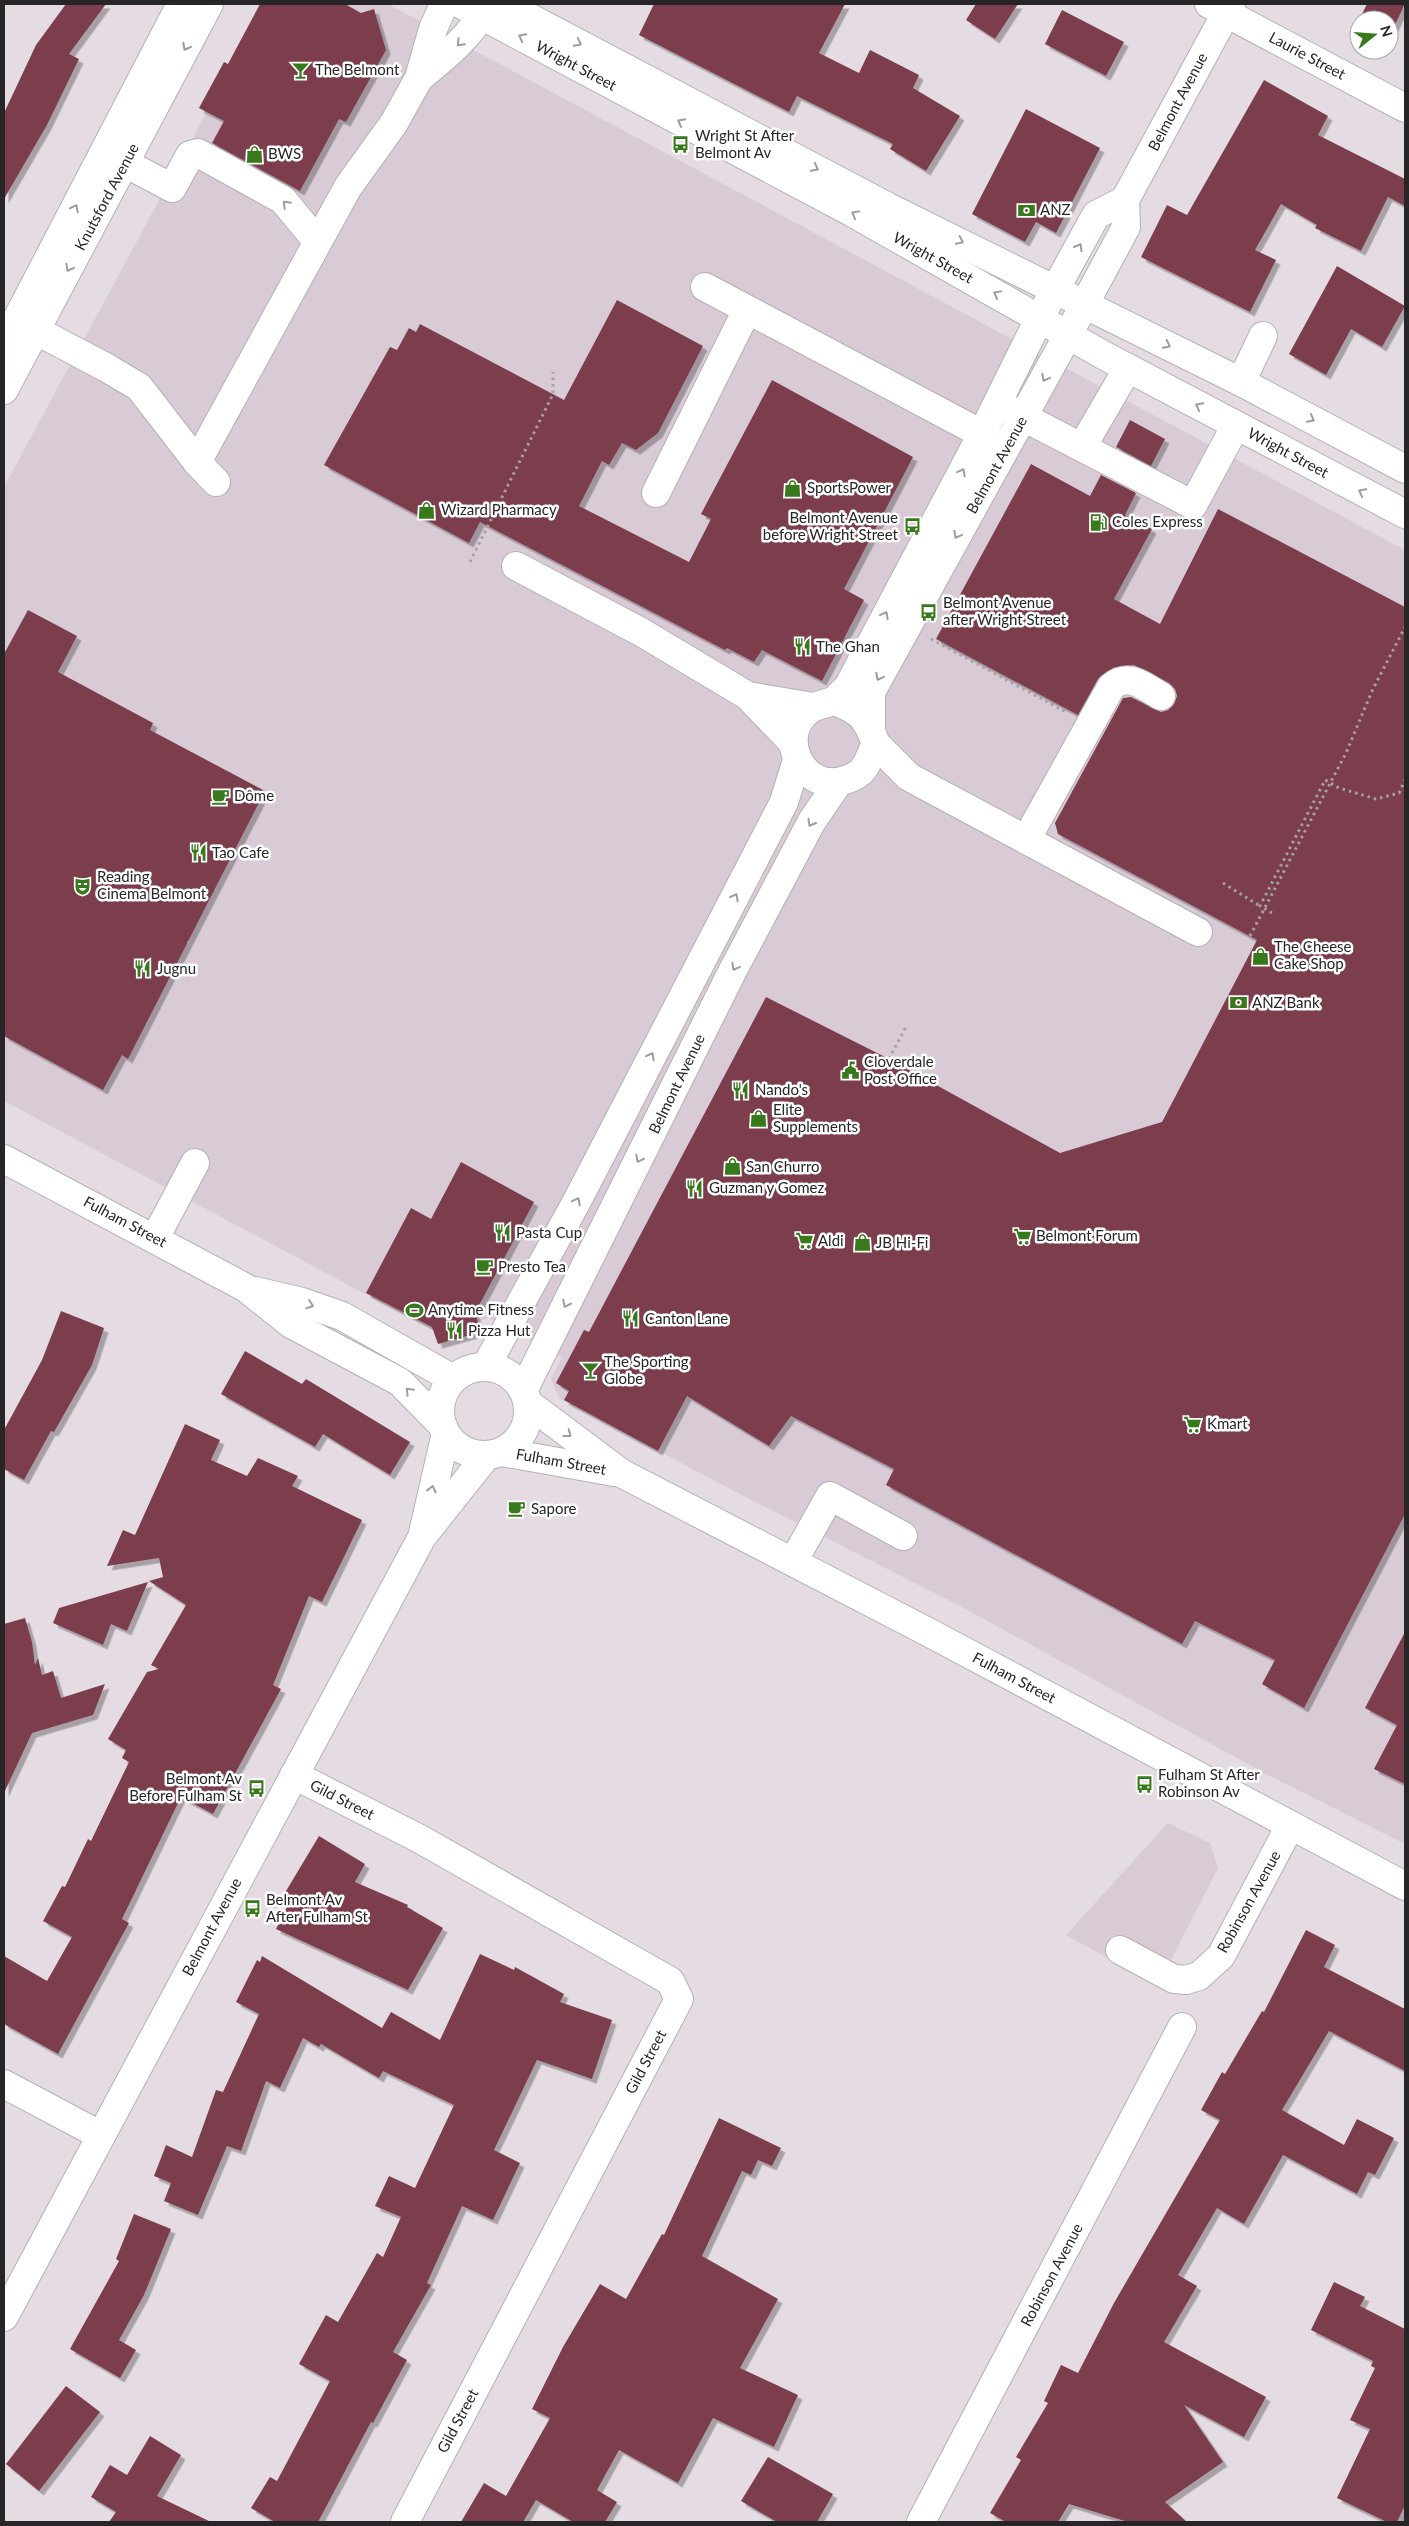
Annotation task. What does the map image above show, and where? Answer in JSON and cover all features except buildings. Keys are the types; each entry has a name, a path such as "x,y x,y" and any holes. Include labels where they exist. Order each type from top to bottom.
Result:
{"street":[{"name":"Knutsford Avenue","path":"4,390 26,325 114,157 181,4"},
{"name":"Knutsford Avenue","path":"114,157 209,4"},
{"path":"196,462 348,187 394,123 419,78 444,4"},
{"path":"419,78 459,44 484,7"},
{"name":"Wright Street","path":"484,7 1241,382 1405,470"},
{"name":"Wright Street","path":"484,7 1068,335 1405,514"},
{"name":"Belmont Avenue","path":"4,2317 422,1537 494,1454 514,1444 523,1433 528,1419 526,1397 732,972 812,821 845,780 864,769 873,737 871,692 1024,417 1126,227 1124,200 1222,7"},
{"name":"Laurie Street","path":"1222,7 1405,108"},
{"path":"114,157 172,188 190,156 198,153 283,200 317,241"},
{"name":"Belmont Avenue","path":"486,1366 577,1201 784,802 795,751 795,729 802,716 848,687 982,434 1054,289 1096,216 1124,200"},
{"path":"705,287 982,434"},
{"path":"656,493 747,310"},
{"name":"Knutsford Avenue","path":"4,344 26,325"},
{"path":"26,325 139,388 196,462 216,482"},
{"path":"1241,382 1262,336"},
{"path":"1082,447 1128,368"},
{"path":"998,403 1193,505 1213,488 1236,425"},
{"path":"516,566 641,632 748,696 795,751 802,769 813,778 824,782 909,777"},
{"path":"1026,840 1112,688 1118,682 1131,680 1161,696"},
{"path":"748,696 851,707 863,716 873,737 909,777 1198,932"},
{"name":"Fulham Street","path":"4,1158 246,1288 291,1324 400,1382 444,1429"},
{"path":"155,1238 195,1163"},
{"name":"Fulham Street","path":"246,1288 302,1302 342,1316 453,1378"},
{"path":"453,1378 463,1372 486,1366 501,1369 514,1378 526,1397"},
{"name":"Belmont Avenue","path":"422,1537 444,1429 441,1400 453,1378"},
{"name":"Fulham Street","path":"526,1397 620,1473 793,1562 1405,1886"},
{"path":"444,1429 453,1443 463,1450 494,1454"},
{"name":"Fulham Street","path":"494,1454 620,1473"},
{"path":"793,1562 830,1496 903,1536"},
{"name":"Gild Street","path":"294,1775 420,1839 670,1982 679,1999 405,2522"},
{"name":"Robinson Avenue","path":"1120,1950 1169,1977 1186,1980 1199,1976 1221,1956 1290,1826"},
{"name":"Robinson Avenue","path":"922,2522 1182,2027"},
{"path":"4,2084 100,2135"}],"path":[{"path":"470,562 553,394 553,372"},
{"path":"1250,936 1346,753 1372,691 1405,627"},
{"path":"926,636 1071,714"},
{"path":"1260,906 1325,780 1339,788 1376,799 1398,793 1405,780"},
{"path":"1223,883 1272,913"},
{"path":"889,1059 908,1024"}],"shaded area":[{"path":"265,4 388,4 1405,550 1405,1844 1266,1774 960,1606 730,1489 559,1398 551,1379 562,1357 489,1318 442,1335 4,1101 4,487"},
{"path":"1168,1823 1210,1843 1218,1868 1158,1986 1066,1935"}],"place":[{"name":"The Belmont","path":"301,70"},
{"name":"Wright St After Belmont Av","path":"681,145"},
{"name":"BWS","path":"254,154"},
{"name":"ANZ","path":"1026,210"},
{"name":"SportsPower","path":"793,488"},
{"name":"Wizard Pharmacy","path":"427,510"},
{"name":"Coles Express","path":"1098,522"},
{"name":"Belmont Avenue before Wright Street","path":"912,527"},
{"name":"Belmont Avenue after Wright Street","path":"929,612"},
{"name":"The Ghan","path":"802,647"},
{"name":"Dôme","path":"220,796"},
{"name":"Tao Cafe","path":"198,853"},
{"name":"Reading Cinema Belmont","path":"83,886"},
{"name":"The Cheese Cake Shop","path":"1260,956"},
{"name":"Jugnu","path":"143,969"},
{"name":"ANZ Bank","path":"1238,1003"},
{"name":"Cloverdale Post Office","path":"850,1071"},
{"name":"Nando's","path":"741,1090"},
{"name":"Elite Supplements","path":"759,1119"},
{"name":"San Churro","path":"732,1167"},
{"name":"Guzman y Gomez","path":"695,1188"},
{"name":"Pasta Cup","path":"502,1233"},
{"name":"Belmont Forum","path":"1022,1236"},
{"name":"Aldi","path":"804,1241"},
{"name":"JB Hi-Fi","path":"862,1243"},
{"name":"Presto Tea","path":"484,1267"},
{"name":"Anytime Fitness","path":"414,1310"},
{"name":"Canton Lane","path":"631,1319"},
{"name":"Pizza Hut","path":"454,1331"},
{"name":"The Sporting Globe","path":"590,1371"},
{"name":"Kmart","path":"1193,1424"},
{"name":"Sapore","path":"517,1509"},
{"name":"Fulham St After Robinson Av","path":"1144,1784"},
{"name":"Belmont Av Before Fulham St","path":"256,1788"},
{"name":"Belmont Av After Fulham St","path":"252,1909"}]}
